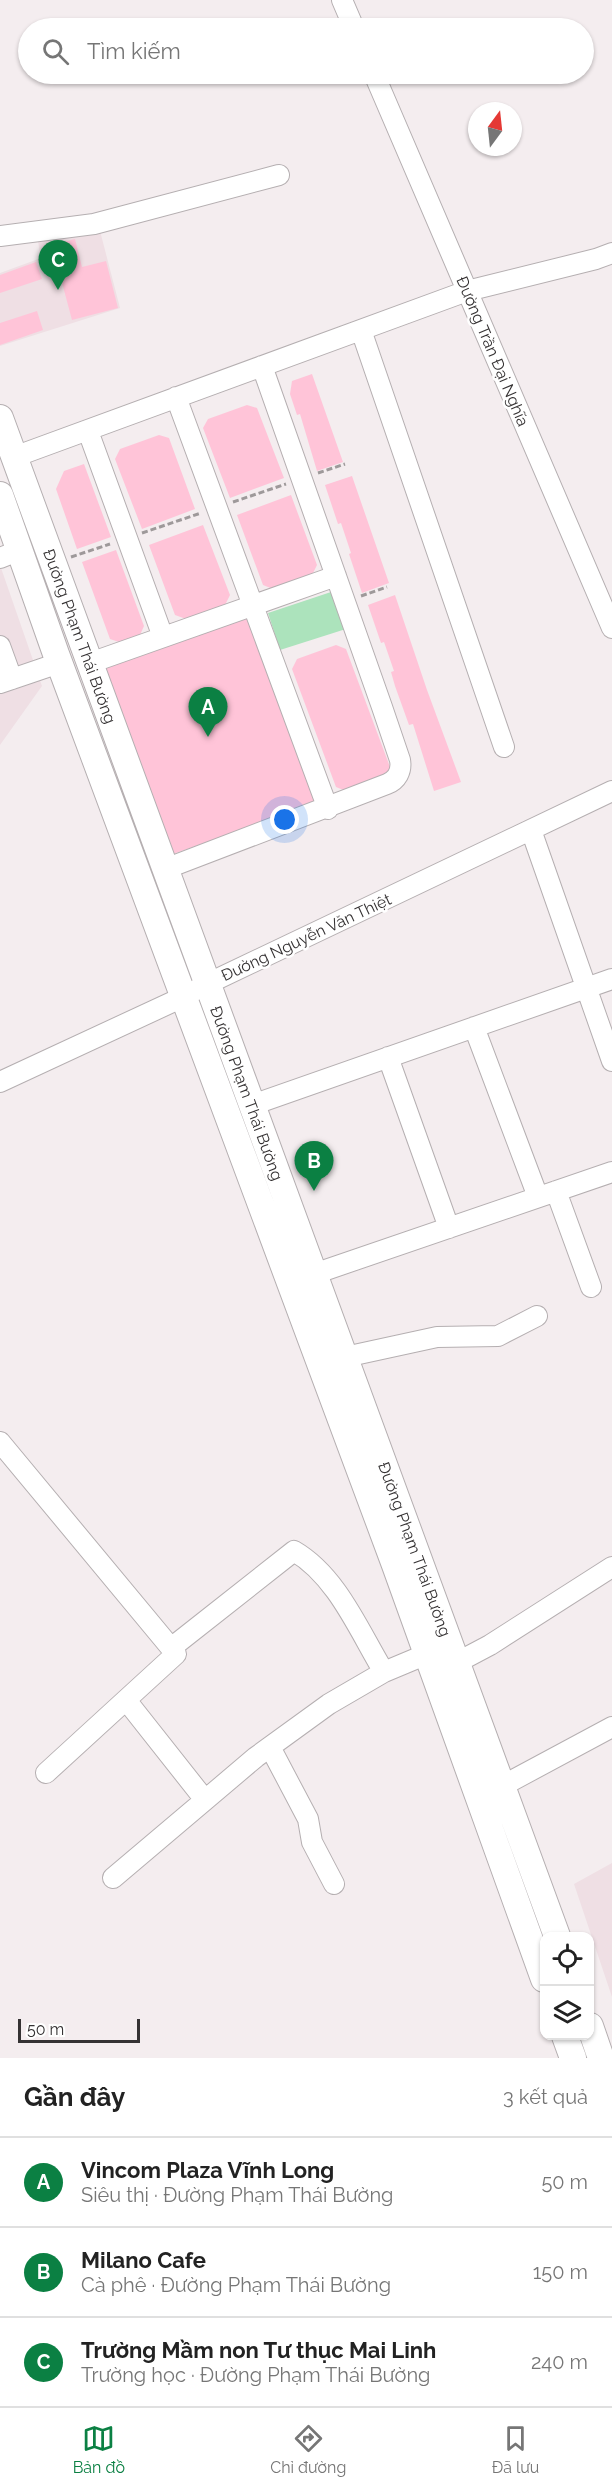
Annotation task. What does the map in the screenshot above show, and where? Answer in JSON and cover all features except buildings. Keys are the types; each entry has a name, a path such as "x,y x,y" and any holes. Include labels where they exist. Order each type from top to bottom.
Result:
{"main road":[{"name":"Đường Phạm Thái Bường","path":"0,418 555,1932"},
{"name":"Đường Phạm Thái Bường","path":"0,495 10,554 59,663 427,1654 540,1968"},
{"path":"10,554 44,540"},
{"path":"289,1282 314,1274"},
{"path":"513,1892 538,1886"},
{"path":"594,2038 601,2058"},
{"path":"566,2040 573,2058"}],"street":[{"path":"342,0 350,18"},
{"name":"Đường Trần Đại Nghĩa","path":"378,84 612,628"},
{"path":"0,236 94,224 279,175"},
{"path":"14,457 467,291 612,253"},
{"path":"361,330 504,747"},
{"path":"165,869 328,809 391,783 397,777 400,769 400,760 346,602 262,366"},
{"path":"177,397 328,809"},
{"path":"88,431 163,637"},
{"path":"90,663 336,576"},
{"path":"0,646 6,681 59,663"},
{"name":"Đường Nguyễn Văn Thiệt","path":"0,1082 183,998 207,984 612,791"},
{"path":"531,830 612,1061"},
{"path":"252,1105 612,980"},
{"path":"474,1027 547,1194 591,1287"},
{"path":"387,1057 449,1228"},
{"path":"314,1274 612,1172"},
{"path":"345,1357 438,1337 499,1328 537,1316"},
{"path":"0,1443 176,1654 46,1773"},
{"path":"171,1648 294,1551 308,1559 332,1586 384,1672"},
{"path":"456,1663 490,1645 612,1567"},
{"path":"113,1878 270,1747 329,1704 384,1672 427,1654"},
{"path":"126,1700 205,1800"},
{"path":"502,1786 612,1727"},
{"path":"270,1747 308,1819 312,1842 334,1884"}],"path":[{"path":"346,602 387,587"}],"shaded area":[{"path":"99,227 120,308 0,346 0,273 41,258 37,236"},
{"path":"0,565 42,686 0,745"},
{"path":"612,1863 612,1997 594,1943 594,1932 590,1932 574,1884"}],"green space":[{"path":"337,590 349,628 280,650 268,613"}],"place":[{"name":"Trường Mầm non Tư thục Mai Linh","path":"58,290"},
{"name":"Vincom Plaza Vĩnh Long","path":"208,737"},
{"name":"Milano Cafe","path":"314,1191"}]}
